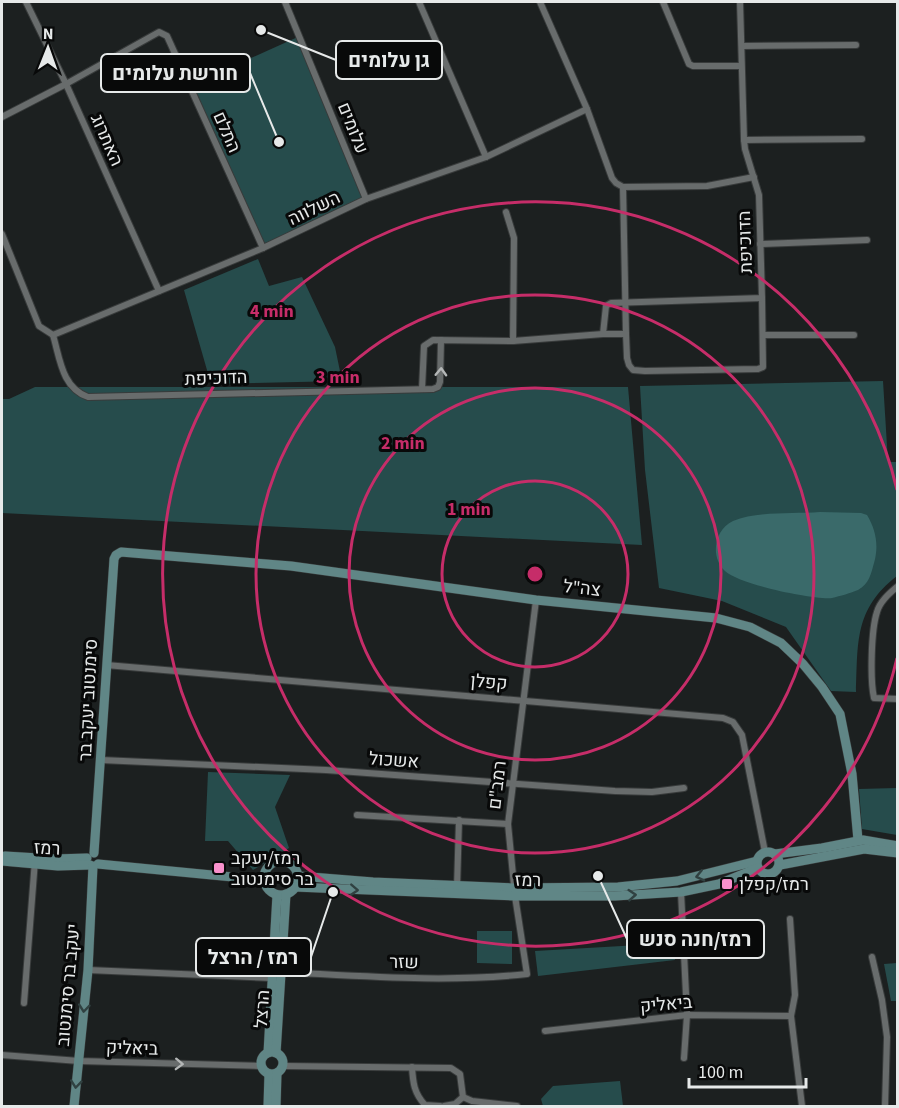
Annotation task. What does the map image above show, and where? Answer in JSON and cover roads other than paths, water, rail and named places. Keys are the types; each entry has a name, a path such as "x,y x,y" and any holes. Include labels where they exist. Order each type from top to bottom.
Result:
{"street":[{"name":"האתרוג","path":"26,2 66,84 159,291"},
{"name":"עלומים","path":"285,2 366,199"},
{"path":"419,2 486,157"},
{"path":"540,2 587,109 612,178 616,183 623,186 707,186 754,177"},
{"path":"663,2 690,64 693,66 741,66"},
{"name":"הדוכיפת","path":"603,334 606,306 611,303 762,298 759,195 744,140 740,2"},
{"name":"התלם","path":"66,84 159,32 167,36 263,248"},
{"path":"742,46 856,45"},
{"path":"2,117 66,84"},
{"name":"השלווה","path":"54,334 263,248 366,199 486,157 587,109"},
{"path":"744,140 862,139"},
{"path":"623,186 627,358 633,370 759,369 763,367 762,298"},
{"path":"506,212 514,237 513,341"},
{"path":"2,235 39,326 54,334"},
{"path":"760,244 867,240"},
{"name":"הדוכיפת","path":"54,334 62,368 70,386 77,393 88,397 422,390"},
{"path":"441,340 440,382 438,387 422,390 424,345 432,340 441,340 513,341 626,334"},
{"path":"763,335 855,335"},
{"name":"צה\"ל","path":"122,552 291,566 536,600 716,618 750,627 781,643 803,664 840,714 852,774 858,840"},
{"name":"סימנטוב יעקב בר","path":"92,861 114,559 122,552"},
{"path":"897,586 877,609 872,677 874,698 897,699"},
{"name":"רמב\"ם","path":"527,974 508,824 536,600"},
{"name":"קפלן","path":"106,665 723,718 733,722 742,735 765,852"},
{"name":"אשכול","path":"101,760 326,770 615,791 651,792 684,788"},
{"path":"357,815 508,824"},
{"path":"457,890 459,820"},
{"path":"780,865 777,871 770,875 763,874 757,865 759,856 765,852 775,854 822,848 858,840 897,846"},
{"path":"780,865 864,849 897,853"},
{"path":"775,854 780,865"},
{"name":"רמז","path":"2,855 34,861"},
{"name":"רמז","path":"2,861 55,859 92,861 264,880"},
{"path":"24,1003 34,861"},
{"name":"יעקב בר סימנטוב","path":"74,1107 88,970 92,861"},
{"path":"279,861 290,864 297,876 295,887 281,895 268,889 264,880 266,870 279,861"},
{"name":"רמז","path":"295,887 615,896 681,892 719,884 757,865"},
{"name":"רמז","path":"515,892 618,887 677,881 757,865"},
{"name":"רמז","path":"297,876 457,890"},
{"path":"681,892 687,1016 684,1058"},
{"name":"הרצל","path":"272,1053 281,972 281,895"},
{"name":"הרצל","path":"272,1053 272,978 281,895"},
{"path":"790,919 795,995 791,1016 802,1107"},
{"path":"872,957 882,1000 886,1037 885,1107"},
{"path":"88,970 272,978"},
{"name":"שזר","path":"281,972 406,978 492,978 527,974"},
{"name":"ביאליק","path":"545,1032 687,1016 791,1016"},
{"path":"268,1107 276,1071 281,1057 272,1053 263,1057 261,1066 264,1071 276,1071 412,1067 451,1068 460,1074 462,1096 455,1104 442,1107 425,1105 418,1097 414,1087 412,1067"},
{"name":"ביאליק","path":"2,1055 79,1061 261,1066"},
{"path":"276,1071 276,1107"},
{"path":"462,1096 472,1101 517,1107"}],"place":[{"name":"גן עלומים","path":"261,30"},
{"name":"חורשת עלומים","path":"279,142"},
{"name":"רמז/יעקב בר סימנטוב","path":"219,868"},
{"name":"רמז/חנה סנש","path":"598,876"},
{"name":"רמז/קפלן","path":"727,884"},
{"name":"רמז / הרצל","path":"333,892"}]}
